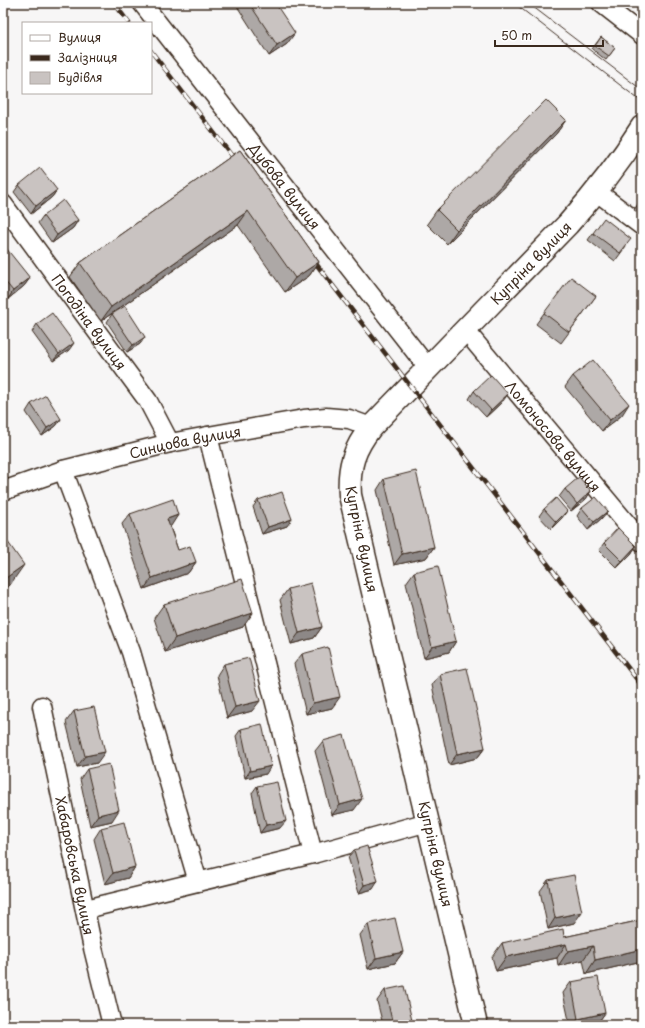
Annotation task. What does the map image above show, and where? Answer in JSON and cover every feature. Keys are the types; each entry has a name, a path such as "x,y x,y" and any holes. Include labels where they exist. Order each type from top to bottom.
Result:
{"main road":[{"name":"Купріна вулиця","path":"476,1025 350,495 349,478 353,457 360,440 597,192 625,154 642,127"}],"street":[{"name":"Дубова вулиця","path":"142,3 428,368"},
{"path":"601,3 642,35"},
{"path":"597,192 642,226"},
{"name":"Погодіна вулиця","path":"3,204 148,401 170,443"},
{"name":"Ломоносова вулиця","path":"465,330 642,542"},
{"name":"Синцова вулиця","path":"3,491 63,470 170,443 208,436 326,417 348,419 371,427"},
{"path":"208,436 313,854"},
{"path":"63,470 131,652 198,882"},
{"name":"Хабаровська вулиця","path":"42,706 112,1025"},
{"path":"86,910 313,854 428,822"}],"building":[{"path":"249,3 275,3 295,33 277,45"},
{"path":"601,37 615,48 609,56 595,46"},
{"path":"546,100 566,120 457,230 437,210"},
{"path":"240,150 319,262 295,278 248,211 111,307 80,263"},
{"path":"40,168 57,190 36,206 19,185"},
{"path":"63,200 78,220 57,235 43,216"},
{"path":"604,218 631,239 620,253 593,233"},
{"path":"6,248 30,278 13,291 3,279 3,251"},
{"path":"571,277 596,296 569,332 544,313"},
{"path":"125,306 145,337 133,345 112,314"},
{"path":"52,313 74,343 59,354 37,324"},
{"path":"593,360 629,404 610,420 573,376"},
{"path":"491,375 508,394 491,410 474,391"},
{"path":"46,395 61,419 47,428 31,404"},
{"path":"416,471 434,547 402,554 384,479"},
{"path":"579,477 591,491 577,504 565,489"},
{"path":"282,492 292,519 268,527 258,500"},
{"path":"596,497 608,511 594,522 582,508"},
{"path":"556,498 567,511 556,522 544,509"},
{"path":"173,499 178,515 167,519 178,550 190,546 196,562 152,578 130,514"},
{"path":"618,528 636,546 622,561 604,543"},
{"path":"5,538 24,565 3,580 3,539"},
{"path":"438,566 456,641 432,647 414,572"},
{"path":"242,579 253,613 175,638 164,604"},
{"path":"311,583 322,627 299,633 288,589"},
{"path":"328,647 340,697 313,703 302,654"},
{"path":"249,658 260,701 235,707 224,664"},
{"path":"467,668 485,748 457,754 440,674"},
{"path":"94,707 105,752 85,756 74,711"},
{"path":"262,724 271,766 250,771 241,729"},
{"path":"344,735 362,799 340,805 323,741"},
{"path":"109,764 119,810 98,815 87,769"},
{"path":"277,782 286,821 266,825 257,786"},
{"path":"124,822 135,867 113,873 101,828"},
{"path":"367,846 378,881 364,885 354,850"},
{"path":"574,875 582,912 555,918 548,880"},
{"path":"395,918 403,952 376,958 368,924"},
{"path":"642,920 642,949 595,960 593,946 568,951 566,944 506,957 502,943 563,929 564,937"},
{"path":"598,977 605,1013 578,1019 571,982"},
{"path":"404,986 413,1025 393,1025 385,990"}],"tram line":[{"path":"514,3 642,102"},
{"path":"528,3 642,90"}],"railway":[{"path":"114,3 128,22"},
{"path":"152,52 239,165"},
{"path":"310,256 642,686"}]}
